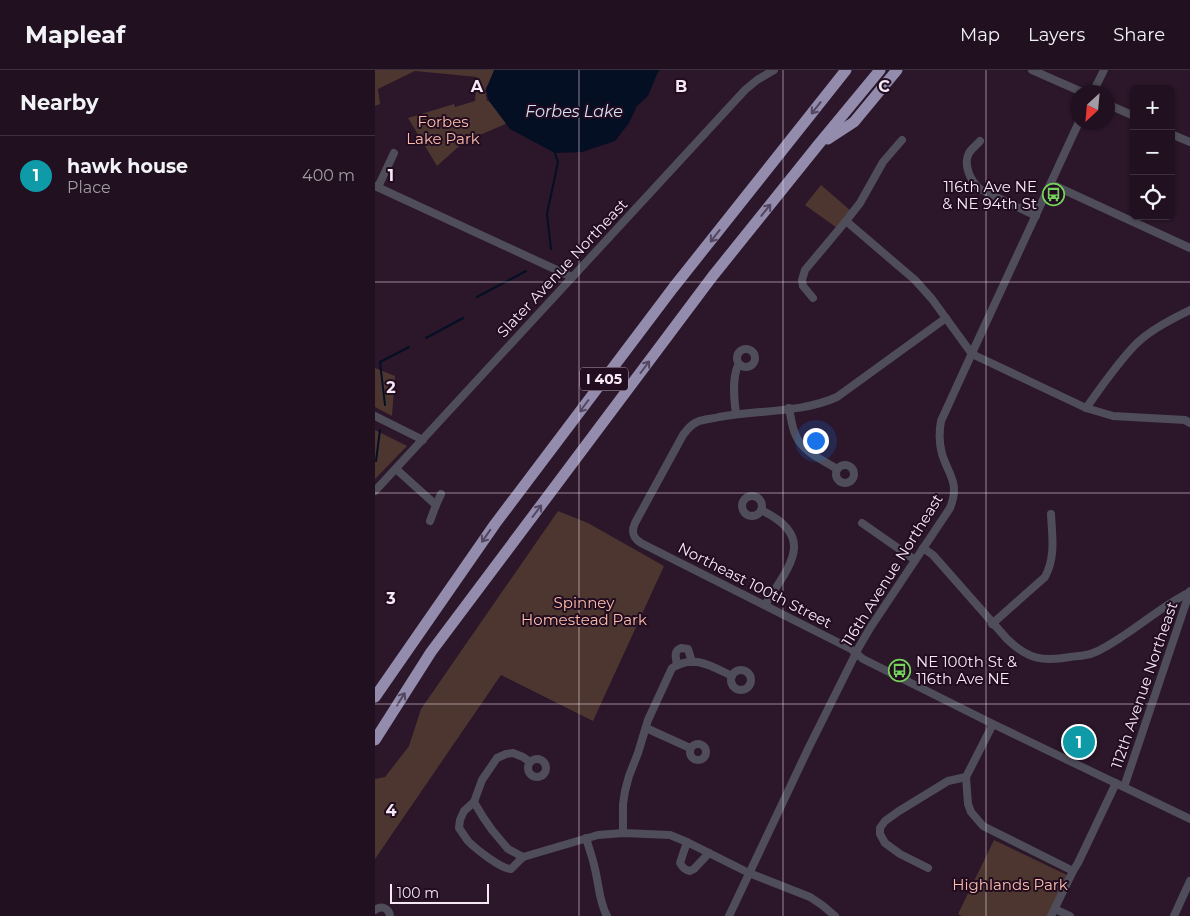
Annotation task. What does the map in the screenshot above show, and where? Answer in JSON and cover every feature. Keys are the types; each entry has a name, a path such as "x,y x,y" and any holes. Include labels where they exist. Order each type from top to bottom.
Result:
{"highway":[{"name":"I 405","path":"375,697 495,524 673,288 846,70"},
{"name":"I 405","path":"375,740 431,652 712,277 880,70"},
{"path":"818,145 854,122 897,70"}],"street":[{"name":"Slater Avenue Northeast","path":"375,491 745,90 774,70"},
{"path":"1032,70 1070,87"},
{"path":"1096,85 1104,70"},
{"path":"1115,108 1130,114"},
{"name":"116th Avenue Northeast","path":"729,916 809,747 869,628 923,548 953,499 955,488 942,454 940,442 939,431 945,412 1075,130"},
{"path":"1175,136 1190,142"},
{"path":"813,298 803,286 802,280 805,270 860,203 883,162 903,140"},
{"path":"981,141 968,154 967,168 972,181 980,189 1036,216"},
{"path":"394,153 376,186 572,277"},
{"path":"1051,184 1190,248"},
{"path":"846,221 915,280 932,299 971,354 1086,408 1113,416 1185,420 1190,423"},
{"path":"1086,408 1124,357 1137,343 1150,332 1190,310"},
{"path":"739,364 735,378 736,414 825,402 837,397 946,318"},
{"path":"789,408 796,438 802,446 837,469"},
{"name":"Northeast 100th Street","path":"736,414 698,421 689,427 635,523 633,533 636,540 851,649 863,659 1190,819"},
{"path":"375,416 423,440"},
{"path":"396,469 436,505"},
{"path":"429,521 441,494"},
{"path":"761,510 788,527 795,545 791,562 765,605"},
{"path":"992,624 1045,577 1049,570 1053,551 1051,514"},
{"path":"862,523 915,560"},
{"path":"923,548 933,555 1007,639 1024,653 1037,658 1053,660 1091,654 1102,649 1190,592"},
{"name":"112th Avenue Northeast","path":"1124,787 1190,592"},
{"path":"681,648 688,649 685,663 675,654 681,648"},
{"path":"623,833 623,804 629,776 639,753 649,720 672,668 685,663 705,663 732,676"},
{"path":"993,724 966,777 971,812 983,826 1073,871"},
{"path":"646,728 690,748"},
{"path":"530,762 513,753 497,758 482,780 475,802 464,812 460,820 459,828 468,841 504,868 511,869 523,857 598,835 623,833 670,835 709,852 749,873 810,897 822,904 835,916"},
{"path":"928,868 900,854 885,843 880,834 880,828 885,821 899,811 948,781 966,777"},
{"name":"112th Avenue Northeast","path":"1053,912 1073,871 1079,863 1116,783"},
{"path":"475,802 492,830 509,849 523,857"},
{"path":"586,838 607,916"},
{"path":"687,842 680,863 686,870 694,869 709,852"},
{"path":"1174,916 1190,881"},
{"path":"375,910 379,907 385,908 390,916"},
{"path":"1053,912 1070,916"}],"green space":[{"name":"Forbes Lake Park","path":"375,70 495,70 485,90 487,101 510,122 473,138 457,148 437,166 408,118 454,104 455,107 475,101 477,77 415,71 378,89 380,104 375,106"},
{"path":"821,185 851,211 837,228 805,205"},
{"path":"375,368 395,376 392,416 375,407"},
{"path":"375,430 407,446 375,479"},
{"name":"Spinney Homestead Park","path":"558,511 588,523 664,566 593,721 501,675 375,859 375,779 385,777 409,746 421,709"},
{"name":"Highlands Park","path":"994,840 1067,875 1048,916 962,916 958,914"}],"water":[{"name":"Forbes Lake","path":"494,70 660,70 648,96 637,106 629,123 615,141 582,152 555,153 510,129 489,101 486,90"}],"waterway":[{"path":"551,249 547,214 558,162 555,153"},
{"path":"477,297 526,271"},
{"path":"426,338 463,318"},
{"path":"385,405 380,362 409,347"},
{"path":"376,461 380,430"}],"place":[{"name":"116th Ave NE & NE 94th St","path":"1053,195"},
{"name":"NE 100th St & 116th Ave NE","path":"900,670"},
{"name":"hawk house","path":"1079,742"}]}
